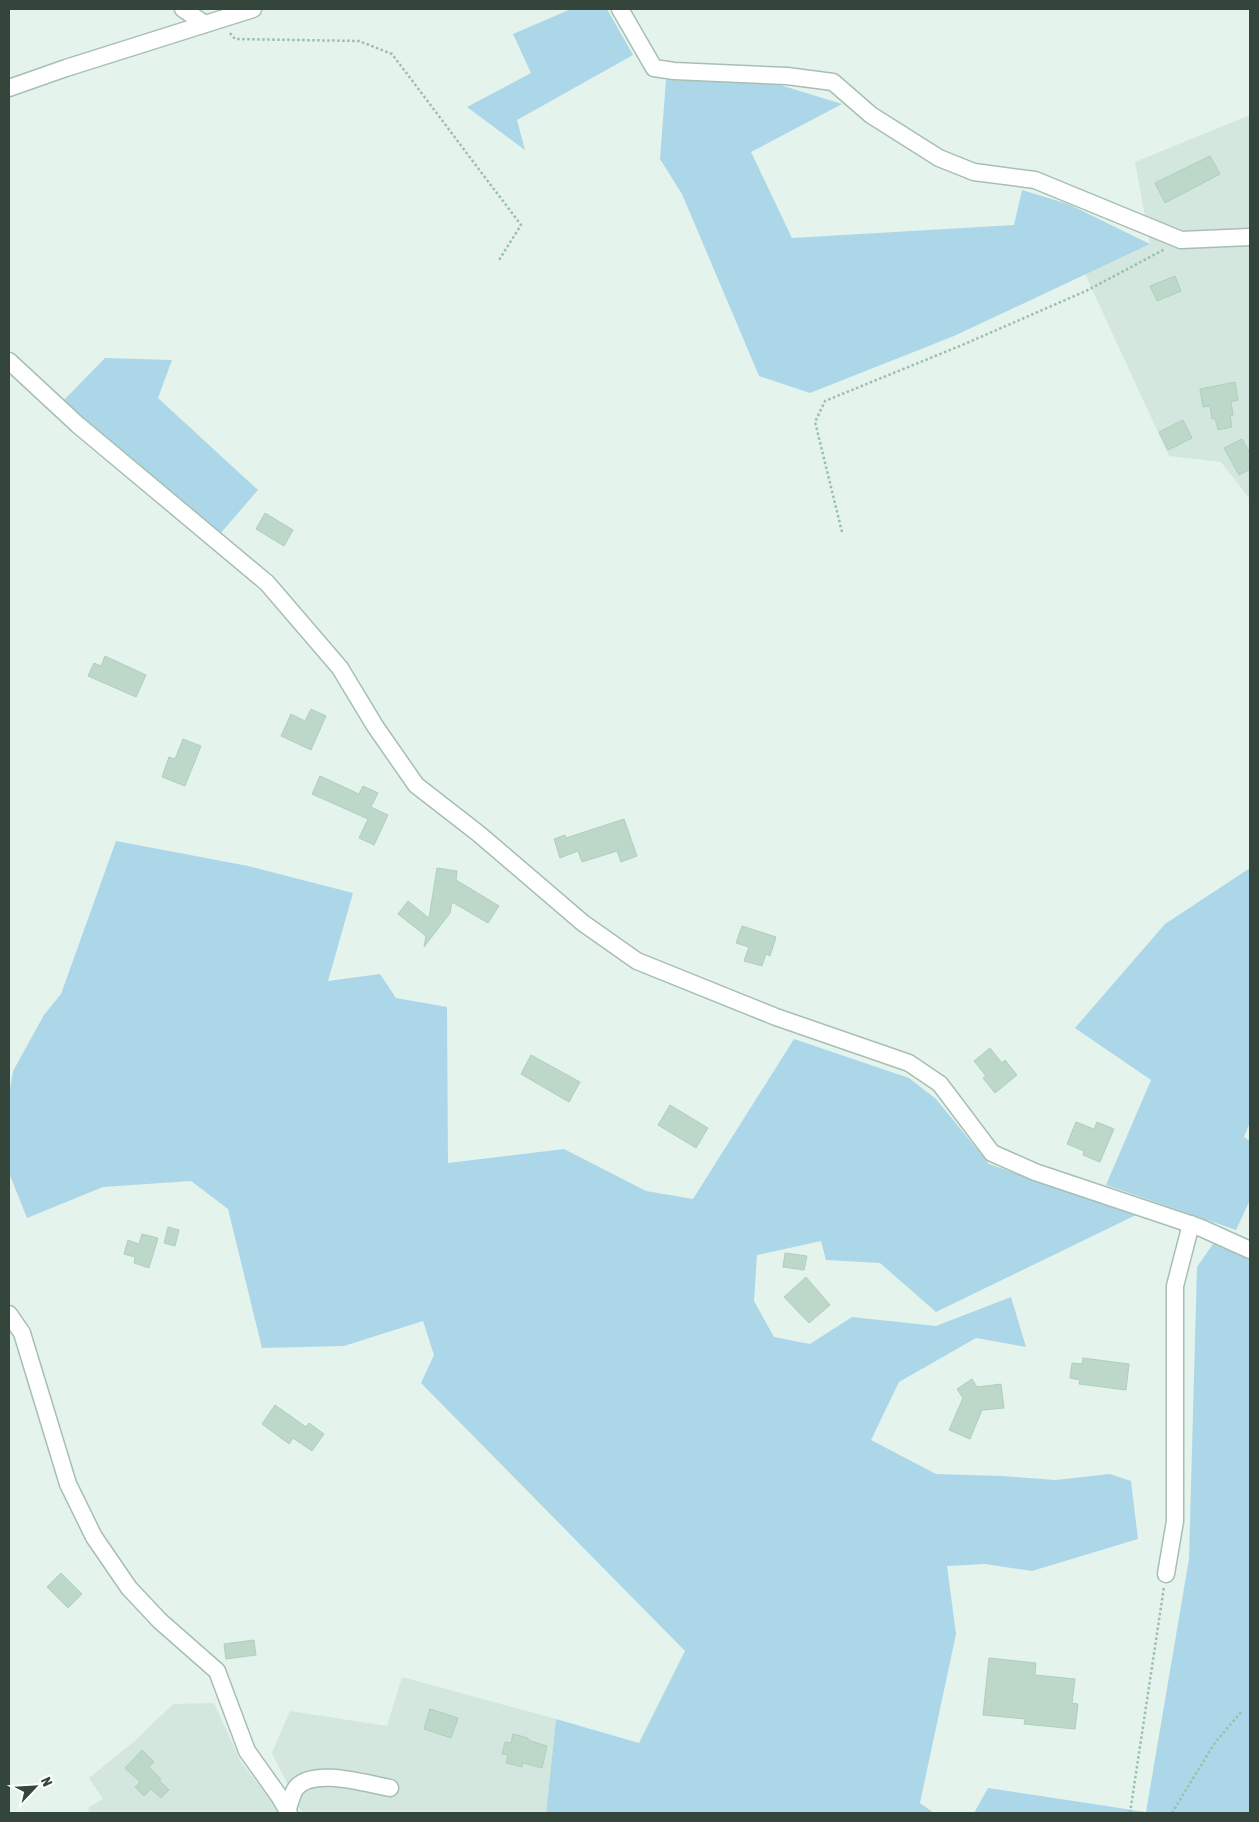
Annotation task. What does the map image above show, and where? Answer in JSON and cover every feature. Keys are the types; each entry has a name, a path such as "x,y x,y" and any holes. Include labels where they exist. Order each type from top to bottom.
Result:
{"street":[{"path":"183,9 213,22"},
{"path":"9,88 253,9"},
{"path":"620,9 636,40 654,68 674,71 787,76 833,82 871,115 939,158 974,172 1035,180 1181,240 1250,237"},
{"path":"9,361 78,425 267,583 340,668 375,726 416,784 479,834 583,923 637,960 776,1017 909,1063 940,1084 992,1153 1034,1172 1191,1224 1250,1250"},
{"path":"1166,1574 1175,1521 1175,1286 1191,1224"},
{"path":"9,1314 22,1334 68,1484 94,1537 129,1588 160,1622 217,1671 248,1751 288,1812"},
{"path":"288,1812 296,1788 311,1779 330,1777 390,1788"}],"path":[{"path":"213,22 235,39 359,41 392,54 521,225 499,260"},
{"path":"842,532 815,422 825,401 967,343 1086,291 1181,240"},
{"path":"1130,1813 1166,1574"},
{"path":"1172,1813 1214,1744 1241,1712"}],"shaded area":[{"path":"571,9 607,9 633,55 517,120 525,150 467,107 531,73 513,34"},
{"path":"666,80 777,84 842,104 751,152 792,238 1014,225 1022,190 1068,204 1150,244 954,336 810,393 759,376 682,194 660,159"},
{"path":"1250,115 1250,499 1221,462 1169,456 1085,274 1150,244 1135,162"},
{"path":"105,358 172,360 158,398 258,490 220,534 63,401"},
{"path":"116,841 248,866 353,893 328,981 380,974 396,998 447,1007 448,1163 564,1149 646,1191 693,1199 794,1039 909,1078 936,1099 989,1164 1136,1215 936,1312 880,1263 826,1260 821,1241 757,1255 754,1301 774,1337 810,1344 852,1317 936,1326 1011,1297 1026,1347 976,1338 899,1382 871,1440 936,1474 1055,1480 1110,1474 1131,1481 1138,1539 1032,1571 985,1564 947,1566 956,1634 920,1803 934,1813 546,1813 556,1719 639,1743 685,1651 421,1383 434,1355 423,1321 344,1346 262,1348 228,1209 191,1181 103,1187 27,1218 9,1173 9,1096 13,1071 44,1015 61,994"},
{"path":"1250,868 1250,1122 1244,1137 1250,1141 1250,1200 1236,1230 1106,1185 1151,1080 1075,1028 1165,924"},
{"path":"1213,1244 1250,1259 1250,1813 974,1813 988,1788 1146,1812 1189,1559 1197,1267"},
{"path":"402,1677 556,1719 546,1813 302,1813 272,1753 290,1711 387,1726"},
{"path":"214,1703 241,1762 273,1803 278,1813 88,1813 89,1807 103,1799 89,1778 135,1741 173,1704"}],"building":[{"path":"1210,156 1220,174 1165,203 1155,183"},
{"path":"1175,276 1181,291 1157,301 1150,286"},
{"path":"1235,382 1238,400 1231,402 1233,415 1230,416 1232,427 1218,430 1215,418 1212,419 1210,406 1203,407 1200,389"},
{"path":"1183,420 1192,438 1168,450 1159,432"},
{"path":"1242,439 1250,453 1250,469 1239,475 1224,448"},
{"path":"265,513 293,530 284,546 256,529"},
{"path":"105,656 146,675 136,697 88,676 94,663 101,666"},
{"path":"311,709 326,716 311,750 281,736 291,714 305,721"},
{"path":"183,739 201,746 185,786 162,777 169,757 175,759"},
{"path":"320,776 359,794 363,786 378,793 371,807 388,815 374,845 359,838 368,819 312,794"},
{"path":"624,819 637,856 621,862 617,851 582,862 578,851 560,858 554,839 565,835 566,838"},
{"path":"437,868 457,871 456,880 499,906 488,923 452,902 450,913 424,947 426,936 398,914 408,901 429,918"},
{"path":"742,926 776,937 770,956 766,954 762,966 744,961 749,947 736,943"},
{"path":"990,1048 1002,1063 1005,1060 1017,1075 995,1093 983,1078 986,1076 974,1061"},
{"path":"531,1055 580,1082 569,1102 521,1074"},
{"path":"670,1105 708,1128 696,1148 658,1125"},
{"path":"1076,1122 1094,1129 1097,1122 1114,1129 1100,1162 1083,1155 1084,1151 1067,1144"},
{"path":"168,1227 179,1230 175,1246 164,1243"},
{"path":"142,1234 158,1238 149,1268 134,1263 135,1257 124,1254 128,1240 139,1244"},
{"path":"785,1253 807,1256 804,1270 783,1267"},
{"path":"806,1277 830,1305 809,1323 784,1297"},
{"path":"1083,1358 1129,1364 1126,1390 1079,1384 1080,1380 1070,1378 1072,1363 1082,1364"},
{"path":"972,1379 977,1387 1001,1384 1004,1408 982,1410 970,1439 949,1430 963,1398 957,1389"},
{"path":"275,1405 306,1427 309,1423 324,1434 312,1451 293,1438 289,1444 262,1424"},
{"path":"61,1573 82,1594 68,1608 47,1587"},
{"path":"254,1640 256,1655 226,1659 224,1644"},
{"path":"989,1658 1036,1663 1035,1675 1075,1679 1072,1703 1078,1704 1075,1729 1024,1724 1025,1719 983,1715"},
{"path":"430,1709 458,1718 451,1738 424,1729"},
{"path":"513,1734 547,1746 542,1768 523,1763 522,1767 506,1763 508,1755 502,1754 505,1742 511,1743"},
{"path":"142,1750 154,1762 149,1767 169,1790 161,1798 151,1789 144,1796 135,1787 140,1782 125,1768"}]}
